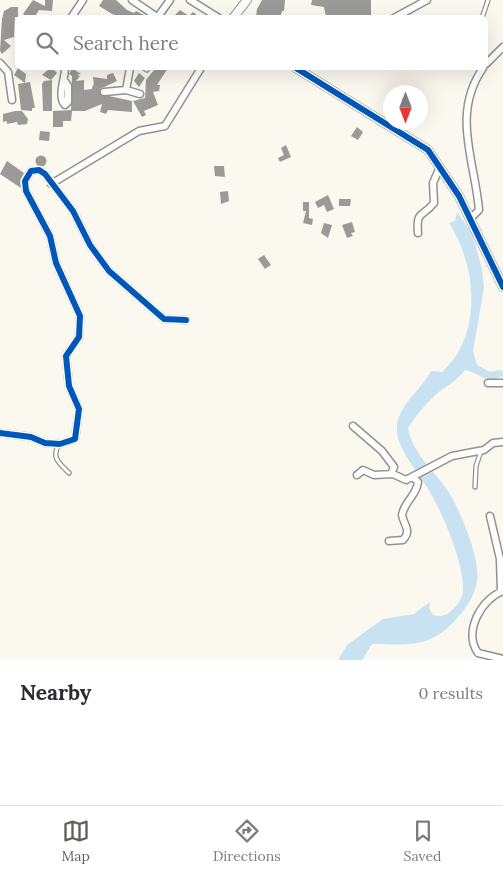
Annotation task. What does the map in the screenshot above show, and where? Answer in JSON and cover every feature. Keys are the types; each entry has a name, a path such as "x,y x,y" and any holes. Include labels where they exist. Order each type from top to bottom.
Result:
{"street":[{"path":"73,15 83,0"},
{"path":"132,0 154,15"},
{"path":"159,15 170,0"},
{"path":"190,0 214,15"},
{"path":"235,15 247,0"},
{"path":"400,15 427,0"},
{"path":"488,62 503,47"},
{"path":"0,63 8,72 12,100"},
{"path":"64,80 65,70"},
{"path":"126,90 130,70"},
{"path":"51,184 139,131 165,126 200,70"},
{"path":"299,70 428,150 440,167 470,220 503,287"},
{"path":"470,220 479,210 469,158 467,108 472,89 482,70"},
{"path":"104,92 126,90 140,94"},
{"path":"418,233 417,219 420,214 434,203 433,183 440,167"},
{"path":"0,433 14,433 38,439 45,443 60,444 75,439 79,409 69,386 66,356 79,337 80,316 56,263 50,236 26,192 25,181 28,173 39,170 45,174 73,211 90,245 109,271 164,320 186,320"},
{"path":"488,383 503,383"},
{"path":"353,426 385,455 394,467 391,474"},
{"path":"357,475 363,470 374,475 391,474 403,480 460,453 481,451 493,443 503,442"},
{"path":"389,540 403,540 408,531 402,516 406,502 418,486 415,475"},
{"path":"490,516 500,559 502,591 485,602 480,610 472,633 478,654 503,659"}],"lane":[{"path":"483,15 488,0"},
{"path":"60,444 55,452 56,461 69,473"},
{"path":"475,487 476,466 481,451"}],"water":[{"path":"457,212 472,233 482,269 484,288 473,351 477,365 490,372 503,371 503,376 487,379 465,370 431,399 408,428 418,453 446,488 463,520 476,560 476,585 472,597 463,611 443,632 433,638 412,644 372,644 362,660 338,660 347,645 383,619 414,614 430,602 429,608 433,615 444,615 457,605 462,595 460,566 441,513 401,447 397,432 397,423 404,407 431,371 442,372 455,357 464,339 470,320 470,279 458,240 449,223 455,221"}],"building":[{"path":"33,0 45,6 45,0 53,0 52,11 39,10 36,15 23,14"},
{"path":"103,0 116,0 127,10 134,13 136,11 144,15 114,15 99,6"},
{"path":"262,0 285,0 284,11 282,11 281,15 256,15"},
{"path":"312,0 371,0 371,15 326,15 324,7 311,5"},
{"path":"11,7 18,7 18,15 15,15 14,37 4,40 11,46 2,54 0,51 4,11"},
{"path":"180,10 188,15 175,15"},
{"path":"17,70 21,70 26,74 25,83 14,75"},
{"path":"48,70 54,70 57,73 51,80 42,75"},
{"path":"71,70 75,70 81,74 77,75 80,76 76,81 84,80 84,90 92,89 93,84 94,86 93,77 107,79 107,75 113,73 117,81 100,89 100,94 132,101 132,112 108,110 106,114 100,112 102,104 85,111 72,111 71,121 63,121 63,127 53,127 53,111 71,110 72,76 69,74"},
{"path":"154,70 167,70 157,85 160,85 159,91 153,92 158,105 144,111 146,115 142,117 133,101 145,98 146,80"},
{"path":"139,73 145,78 139,87 134,81"},
{"path":"52,80 52,111 43,111 42,84 44,81"},
{"path":"30,82 35,108 32,108 32,111 21,110 18,84"},
{"path":"22,111 28,119 27,124 18,125 17,122 7,124 7,121 3,122 3,114"},
{"path":"357,127 363,132 358,140 351,136"},
{"path":"40,131 50,132 49,141 39,140"},
{"path":"286,145 291,157 280,162 278,158 284,155 281,148"},
{"path":"41,155 47,161 41,167 35,161"},
{"path":"7,161 24,173 20,181 21,188 0,174"},
{"path":"214,166 224,166 225,177 215,176"},
{"path":"228,191 229,201 221,204 220,192"},
{"path":"328,195 334,209 327,212 324,205 318,208 315,202"},
{"path":"339,199 351,199 350,206 339,206"},
{"path":"303,202 309,202 309,218 313,219 312,225 303,223 306,211 303,211"},
{"path":"352,222 355,232 351,233 353,236 347,238 342,225"},
{"path":"324,223 332,225 328,238 321,233"},
{"path":"264,255 271,265 265,269 258,259"}],"cycle path":[{"path":"299,70 428,150 459,196 503,287"},
{"path":"0,433 31,437 45,443 60,444 75,439 79,409 69,386 66,356 79,337 80,316 56,263 50,236 26,191 25,181 31,171 39,170 45,174 73,211 90,245 109,271 164,319 186,320"}]}
